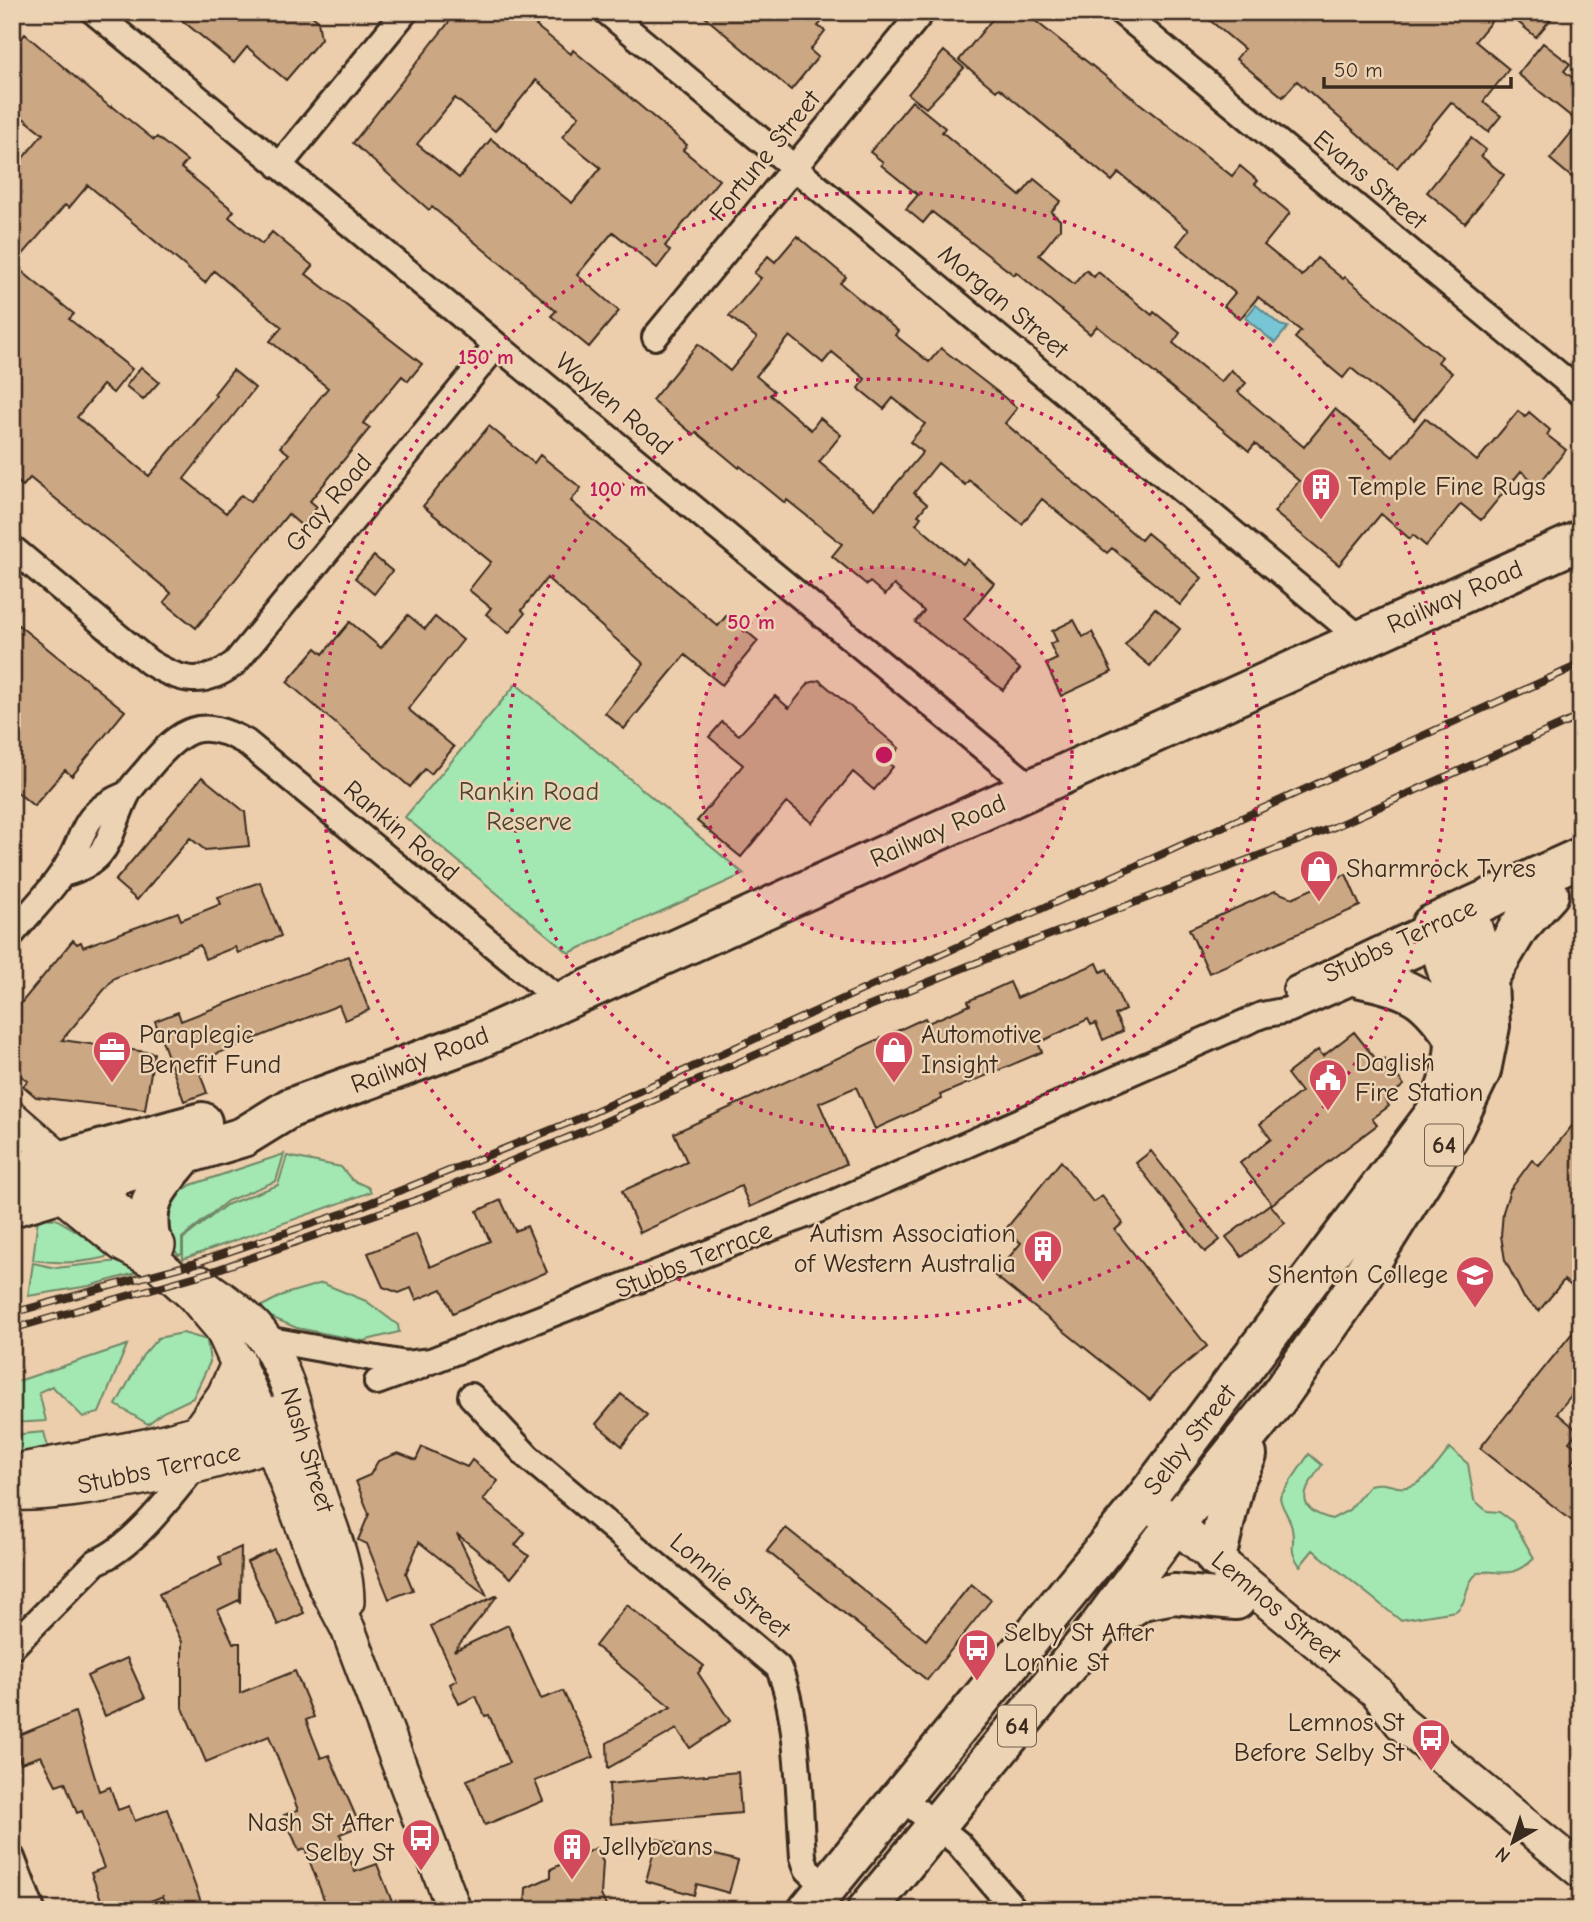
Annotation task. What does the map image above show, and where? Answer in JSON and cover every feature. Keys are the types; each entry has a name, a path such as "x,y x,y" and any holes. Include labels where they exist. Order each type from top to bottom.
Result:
{"main road":[{"name":"Railway Road","path":"45,1173 184,1155 243,1137 290,1108 403,1069 562,1002 1581,540"},
{"name":"Stubbs Terrace","path":"1470,919 1581,858"},
{"name":"Stubbs Terrace","path":"1435,934 1470,919 1565,887"},
{"path":"1488,979 1519,927 1565,887"},
{"name":"Selby Street","path":"867,1910 1098,1628 1169,1533 1278,1398 1350,1295 1467,1104 1488,1049 1488,979 1470,919"},
{"name":"Selby Street","path":"818,1899 1138,1508 1426,1128 1449,1087 1457,1056 1455,1005 1435,934"},
{"path":"1361,978 1416,995 1433,1006 1456,1040"},
{"name":"Railway Road","path":"12,1207 45,1173 230,1114 290,1108"},
{"path":"150,1238 146,1213 158,1188 184,1155"},
{"path":"1216,1558 1235,1479 1278,1398"},
{"path":"1098,1628 1142,1600 1174,1594 1236,1600"}],"street":[{"name":"Waylen Road","path":"94,12 1032,788"},
{"path":"279,166 405,12"},
{"name":"Morgan Street","path":"607,12 1361,639"},
{"name":"Fortune Street","path":"654,337 922,12"},
{"name":"Evans Street","path":"1121,12 1581,393"},
{"name":"Gray Road","path":"12,548 149,662 171,676 195,680 219,676 235,663 496,346"},
{"name":"Rankin Road","path":"12,934 63,874 83,869 98,858 109,843 127,794 169,743 193,729 210,728 226,731 246,742 562,1002"},
{"name":"Stubbs Terrace","path":"265,1339 407,1364 431,1362 813,1213 1262,1015 1288,1010 1361,978 1435,934"},
{"name":"Stubbs Terrace","path":"1262,1015 1285,995 1435,934"},
{"path":"12,1118 45,1173"},
{"name":"Nash Street","path":"45,1173 150,1238 244,1316 265,1339 300,1419 312,1473 347,1578 348,1629"},
{"name":"Nash Street","path":"45,1173 122,1244 157,1263 193,1296 222,1329 239,1362 326,1587 348,1629 454,1910"},
{"name":"Stubbs Terrace","path":"199,1430 224,1395 239,1362"},
{"path":"377,1382 431,1362"},
{"name":"Lonnie Street","path":"471,1396 528,1457 778,1667 785,1682 790,1715 803,1857 818,1899"},
{"name":"Stubbs Terrace","path":"12,1493 93,1486 197,1464 266,1429 300,1419"},
{"name":"Stubbs Terrace","path":"12,1472 146,1446 199,1430 266,1429"},
{"path":"12,1647 96,1562 111,1556 166,1502 197,1464"},
{"name":"Lemnos Street","path":"1138,1508 1169,1533 1236,1600 1365,1705 1401,1723"},
{"name":"Lemnos Street","path":"1169,1533 1216,1558 1377,1692 1401,1723 1581,1871"},
{"path":"901,1797 958,1843 1015,1910"},
{"path":"12,1858 32,1910"}],"green space":[{"name":"Rankin Road Reserve","path":"516,684 744,874 569,953 405,817"},
{"path":"284,1154 276,1181 227,1201 182,1238 182,1254 178,1255 170,1241 167,1228 171,1198 191,1185"},
{"path":"287,1156 341,1167 352,1180 368,1187 371,1192 183,1259 183,1239 226,1205 278,1185"},
{"path":"38,1218 56,1219 115,1254 75,1262 33,1260"},
{"path":"119,1261 143,1271 89,1286 28,1296 33,1263 56,1268"},
{"path":"322,1283 366,1301 398,1325 399,1332 363,1341 297,1328 254,1310 285,1294"},
{"path":"183,1333 207,1340 210,1362 193,1398 163,1412 148,1424 116,1405 143,1355 158,1338"},
{"path":"127,1345 99,1413 83,1417 52,1386 39,1392 46,1421 12,1423 12,1383"},
{"path":"44,1432 49,1451 12,1461 12,1435"},
{"path":"1450,1448 1468,1464 1474,1500 1487,1511 1499,1512 1513,1522 1534,1558 1525,1566 1509,1572 1478,1573 1470,1581 1463,1603 1456,1611 1400,1620 1313,1550 1300,1566 1293,1551 1291,1525 1280,1497 1309,1454 1322,1465 1307,1490 1307,1504 1319,1515 1332,1519 1349,1510 1370,1485 1406,1487 1421,1481"}],"water":[{"path":"1256,305 1280,325 1288,327 1275,343 1245,318"}],"building":[{"path":"172,12 308,12 318,21 321,39 286,80 247,47 234,63"},
{"path":"457,12 524,12 538,24 536,26 571,54 573,50 687,145 683,150 719,180 665,246 670,251 657,268 613,232 577,275 619,311 589,347 551,316 556,311 522,281 432,207 429,210 353,143","holes":["536,80 579,116 562,137 601,168 572,203 491,139 459,178 417,144 455,98 495,131"]},
{"path":"699,12 830,12 818,26 825,31 810,50 818,57 791,90"},
{"path":"998,12 1024,12 1232,176 1240,166 1258,181 1255,184 1290,213 1264,245 1302,276 1317,258 1343,279 1345,277 1442,357 1438,362 1452,373 1414,420 1351,368 1343,378 1295,338 1301,331 1258,297 1240,319 1224,306 1235,293 1177,245 1189,230 1119,173 1112,181 999,88 996,91 959,60"},
{"path":"1200,12 1499,12 1475,41 1509,69 1483,102 1501,116 1488,132 1451,102 1397,168 1297,81 1283,97 1236,59 1244,49"},
{"path":"1506,12 1557,12 1536,37"},
{"path":"25,34 111,108 112,106 154,140 157,137 187,161 181,168 234,211 229,217 262,244 272,232 313,266 306,274 422,364 408,381 402,376 363,423 370,428 310,501 317,507 302,526 288,514 196,628 164,602 171,593 113,545 30,478 23,486 12,477 12,171 43,134 12,109 12,50","holes":["88,185 205,283 214,271 282,327 270,341 328,388 280,447 289,454 250,502 241,495 226,513 184,479 255,388 233,370 214,394 216,396 149,476 77,417 103,385 113,393 132,369 69,319 74,314 14,265 65,205 69,208"]},
{"path":"1543,43 1570,64 1564,71 1581,85 1581,185 1550,159 1579,123 1518,74"},
{"path":"944,51 964,68 926,108 908,94"},
{"path":"912,101 945,128 942,132 1020,196 1034,179 1061,201 1051,212 1060,220 1060,229 1039,255 1074,284 1086,270 1094,277 1098,272 1152,315 1154,312 1180,333 1173,343 1221,382 1231,370 1246,383 1238,392 1304,447 1335,409 1393,457 1425,418 1477,461 1518,411 1525,417 1529,412 1550,430 1547,435 1566,450 1538,485 1521,471 1481,520 1461,504 1426,546 1413,535 1410,539 1381,514 1339,565 1274,512 1299,481 1255,444 1249,451 1097,326 1090,334 1016,272 1014,275 932,212 923,223 906,209 918,195 881,165 883,162 870,152"},
{"path":"1471,138 1486,150 1481,156 1504,175 1465,223 1427,192"},
{"path":"797,236 846,277 840,283 898,331 895,335 929,362 941,348 999,393 1017,408 1005,423 1141,540 1147,533 1202,578 1180,605 1112,548 1107,553 1042,499 1022,524 969,480 965,485 938,463 914,493 927,504 918,515 921,517 916,524 963,564 967,559 994,583 964,619 1020,669 1003,690 915,622 924,611 894,585 885,595 870,582 867,585 832,556 842,544 787,500 785,503 740,466 739,468 696,432 694,435 652,400 698,344 730,371 757,338 729,316 761,278 754,273 768,256 775,262","holes":["790,336 823,363 832,352 865,379 858,388 884,409 893,398 925,424 910,442 923,452 875,509 819,462 841,435 820,418 811,430 770,395 774,391 756,376"]},
{"path":"141,367 159,382 143,400 126,386"},
{"path":"489,426 534,463 540,455 581,488 571,501 718,626 727,615 758,641 722,685 685,655 624,729 605,713 644,664 547,578 522,610 525,613 509,633 486,614 491,608 469,590 491,562 423,506"},
{"path":"374,556 392,571 374,594 355,578"},
{"path":"1155,608 1180,629 1150,666 1125,645"},
{"path":"408,615 425,629 435,617 463,640 408,709 454,747 431,774 425,769 410,787 287,682 316,648 323,654 350,622 381,648"},
{"path":"12,620 125,711 72,776 65,770 34,806 12,788"},
{"path":"1074,620 1083,637 1092,632 1112,672 1061,696 1046,664 1057,659 1050,644 1057,641 1052,631"},
{"path":"819,680 899,748 887,762 893,767 874,790 853,772 812,823 787,802 741,857 697,821 743,765 709,737 722,722 739,735 775,696 789,708 809,683"},
{"path":"202,777 245,812 249,846 205,850 190,838 137,900 115,881"},
{"path":"1346,874 1360,906 1209,973 1189,929 1275,891 1292,898"},
{"path":"260,882 281,936 238,953 235,947 205,959 200,945 114,978 62,1040 154,1053 145,1110 36,1097 23,1086 28,1081 12,1069 12,1014 73,940 77,944 81,942 83,947 178,912 181,920 221,904 218,897"},
{"path":"348,956 369,1010 345,1020 339,1005 196,1062 207,1093 184,1101 155,1021 178,1012 181,1021"},
{"path":"1097,963 1101,972 1107,969 1125,1010 1115,1015 1123,1031 1103,1040 1096,1023 1091,1025 1088,1019 1038,1043 1042,1052 940,1095 942,1099 875,1129 856,1087 819,1103 846,1164 750,1207 741,1186 640,1233 622,1191 687,1162 674,1133 925,1018 928,1023 970,1005 968,1001 1010,982 1017,998"},
{"name":"Daglish Fire Station","path":"1354,1032 1379,1063 1384,1059 1404,1085 1385,1100 1389,1106 1372,1119 1377,1125 1272,1204 1240,1163 1271,1139 1260,1124 1301,1092 1287,1074 1318,1050 1323,1056"},
{"path":"1581,1115 1581,1294 1564,1280 1539,1311 1524,1298 1505,1260 1501,1236 1503,1212 1510,1190 1532,1160 1539,1166"},
{"path":"1151,1151 1220,1240 1205,1252 1136,1163"},
{"name":"Autism Association of Western Australia","path":"1061,1161 1093,1202 1102,1196 1123,1223 1115,1230 1207,1346 1168,1378 1150,1400 994,1275 1021,1243 1005,1230"},
{"path":"501,1200 515,1231 527,1226 547,1272 453,1313 442,1289 416,1300 411,1288 399,1293 383,1287 368,1253 416,1234 430,1267 490,1241 477,1211"},
{"path":"1270,1204 1285,1223 1242,1257 1226,1237"},
{"path":"1581,1322 1581,1383 1557,1413 1578,1431 1569,1442 1581,1451 1571,1463 1581,1471 1581,1528 1480,1448"},
{"path":"621,1394 647,1415 622,1446 596,1424"},
{"path":"422,1447 467,1467 472,1460 498,1481 483,1500 525,1533 515,1545 529,1556 511,1578 457,1534 487,1596 419,1542 406,1573 413,1590 389,1599 367,1544 358,1540 369,1514 356,1481 370,1475 378,1461 398,1453 416,1460"},
{"path":"786,1528 926,1640 971,1584 991,1600 927,1680 767,1551"},
{"path":"241,1547 240,1604 239,1600 218,1610 233,1643 240,1643 240,1693 295,1671 314,1717 306,1720 321,1758 329,1755 360,1826 340,1834 355,1872 377,1864 392,1902 392,1910 328,1910 305,1849 299,1851 284,1815 298,1810 269,1736 206,1762 182,1706 182,1642 159,1594 222,1565 219,1557"},
{"path":"274,1549 304,1613 278,1625 247,1562"},
{"path":"498,1595 454,1651 508,1625 541,1699 563,1691 594,1757 535,1781 543,1801 485,1825 467,1780 509,1763 489,1715 485,1716 476,1696 459,1704 450,1684 457,1680 431,1626"},
{"path":"627,1605 704,1666 698,1673 730,1721 690,1748 677,1729 608,1768 607,1743 671,1707 595,1646"},
{"path":"127,1658 145,1698 105,1716 87,1676"},
{"path":"75,1712 99,1791 110,1787 118,1810 129,1806 135,1821 167,1809 204,1910 168,1910 163,1896 128,1910 105,1910 91,1873 104,1868 82,1811 77,1813 65,1782 56,1785 41,1756 21,1763 12,1738"},
{"path":"738,1772 741,1813 611,1824 609,1784"},
{"path":"657,1839 738,1861 729,1893 697,1884 694,1895 646,1881"},
{"name":"Jellybeans","path":"596,1848 603,1862 601,1895 608,1910 525,1910 526,1888 551,1877 551,1869"}],"railway":[{"path":"12,1313 195,1263 347,1212 578,1119 1581,664"},
{"path":"12,1329 207,1273 422,1198 584,1131 816,1028 968,966 1334,827 1581,716"}],"place":[{"name":"Temple Fine Rugs","path":"1321,521"},
{"name":"Sharmrock Tyres","path":"1319,903"},
{"name":"Paraplegic Benefit Fund","path":"112,1084"},
{"name":"Automotive Insight","path":"894,1084"},
{"name":"Daglish Fire Station","path":"1328,1112"},
{"name":"Autism Association of Western Australia","path":"1043,1283"},
{"name":"Shenton College","path":"1475,1309"},
{"name":"Selby St After Lonnie St","path":"977,1682"},
{"name":"Lemnos St Before Selby St","path":"1431,1772"},
{"name":"Nash St After Selby St","path":"421,1872"},
{"name":"Jellybeans","path":"572,1881"}]}
